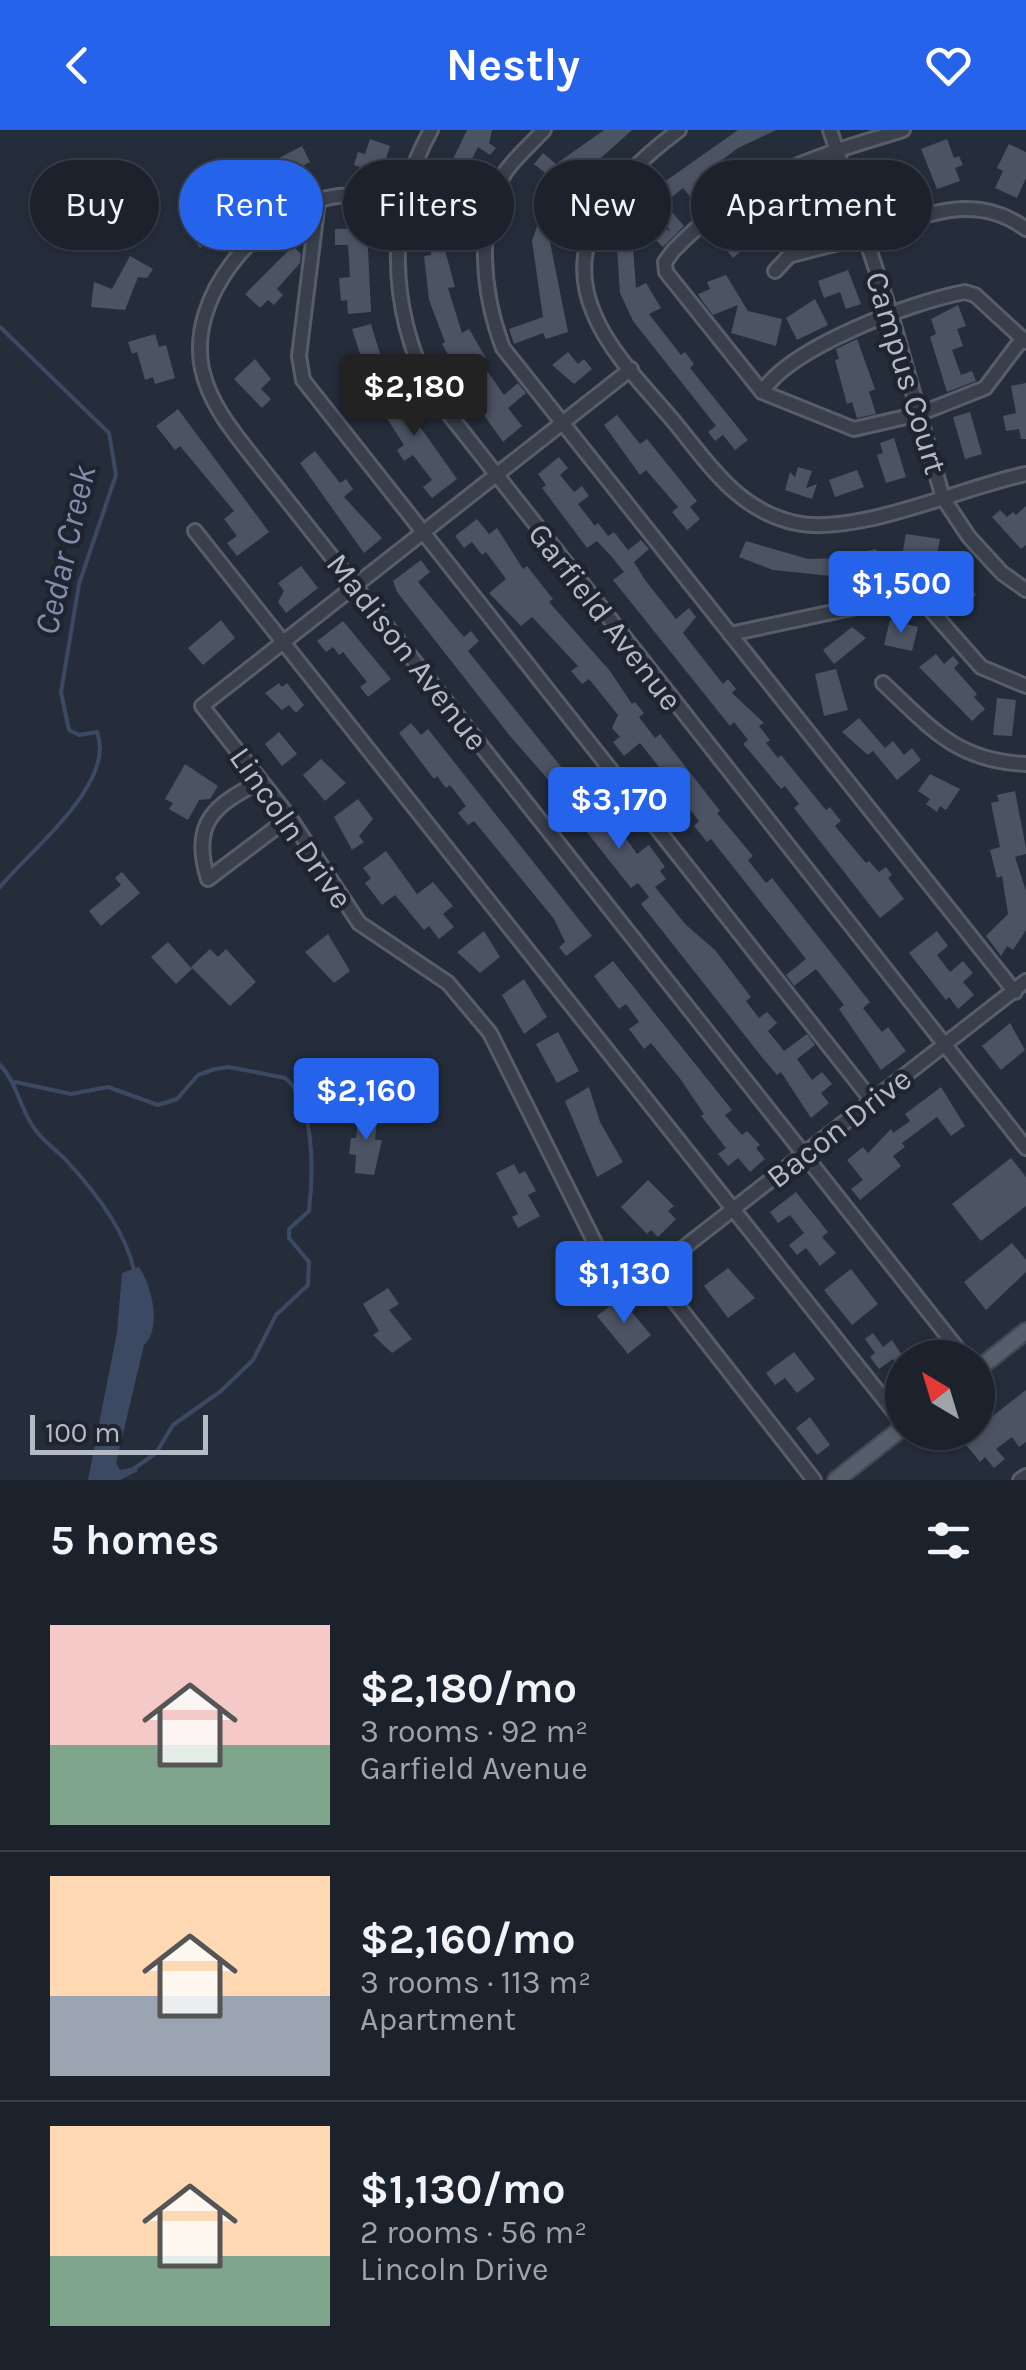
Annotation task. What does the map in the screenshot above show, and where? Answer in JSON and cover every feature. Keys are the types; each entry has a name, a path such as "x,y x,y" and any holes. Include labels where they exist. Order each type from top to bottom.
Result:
{"main road":[{"path":"995,1356 1026,1331"},
{"path":"836,1480 885,1439"}],"street":[{"name":"Garfield Avenue","path":"416,160 432,130"},
{"path":"544,130 506,172 488,215 486,273 493,320 504,348 1015,992"},
{"path":"679,130 639,159 607,196 596,216 584,286 594,316 712,472 737,496 767,515 800,524 837,525 1026,474"},
{"name":"Campus Court","path":"830,130 839,160"},
{"path":"762,392 782,370 891,315 964,292 975,295 1024,340 985,388 919,414 854,428 762,392 666,272 665,262 694,229 750,186 836,150 903,130"},
{"path":"932,212 944,208 981,208 1000,213 1026,229"},
{"name":"Madison Avenue","path":"248,250 228,267 204,312 202,368 224,420 951,1340"},
{"path":"313,250 299,371 422,534 873,1102"},
{"name":"Garfield Avenue","path":"398,250 401,313 413,356 430,390 494,477 1026,1148"},
{"path":"775,271 789,256 812,250"},
{"name":"Campus Court","path":"869,250 944,498 969,537 1022,582"},
{"path":"285,642 631,369"},
{"path":"195,531 885,1404"},
{"path":"730,634 908,596 929,608 981,667 1026,686"},
{"name":"Lincoln Drive","path":"285,642 202,706 290,817 359,922 448,983 490,1033 610,1276 647,1266"},
{"path":"883,682 960,750 982,761 1026,764"},
{"path":"261,780 214,809 203,832 208,878 290,817"},
{"name":"Bacon Drive","path":"647,1266 668,1260 1026,981"},
{"path":"647,1266 814,1480"}],"water":[{"path":"139,1267 151,1296 153,1328 144,1345 116,1463 120,1470 135,1467 138,1471 120,1480 88,1480 117,1332 122,1273"}],"building":[{"path":"467,130 492,130 489,143 496,148 490,155 478,147 472,160 452,160"},
{"path":"604,130 632,130 599,160 562,160"},
{"path":"738,130 776,130 722,160 695,160"},
{"path":"370,139 390,146 386,160 356,160 358,152 365,154"},
{"path":"947,139 954,158 959,156 963,165 955,168 960,181 937,189 932,160 925,160 921,149"},
{"path":"1009,144 1026,152 1026,178 1017,198 995,188 1003,171 997,168"},
{"path":"302,146 309,160 280,160"},
{"path":"691,163 691,198 683,188 671,197 671,177"},
{"path":"671,211 684,226 671,239"},
{"path":"335,229 343,229 343,245 335,245"},
{"path":"534,235 534,250 552,250 568,332 546,339 543,333 514,344 509,329 543,317 532,241"},
{"path":"289,250 301,254 300,263 277,289 283,295 274,305 268,300 260,308 245,294"},
{"path":"348,250 368,250 371,312 348,314 347,300 341,301 339,278 350,277"},
{"path":"431,250 445,250 455,287 448,288 462,333 469,329 486,358 481,362 504,395 518,383 526,393 508,408 522,426 503,442 467,391 461,395 454,385 462,379 442,344 445,342 429,300 424,256 431,255"},
{"path":"617,250 633,250 636,288 646,283 661,308 649,314 681,355 685,352 694,364 690,368 748,440 735,450 723,435 715,441 708,432 716,426 633,321 620,293"},
{"path":"726,250 742,250 733,258"},
{"path":"130,256 153,269 147,278 138,277 125,310 91,307 94,282 112,289"},
{"path":"848,270 861,304 846,309 840,292 824,298 818,281"},
{"path":"726,275 748,311 782,319 776,346 731,333 738,305 713,315 700,298 698,294 710,289 707,282"},
{"path":"815,299 828,325 797,340 786,318"},
{"path":"958,305 966,326 957,329 963,346 952,350 961,375 972,371 976,381 947,392 930,337 936,334 931,319"},
{"path":"371,324 383,364 365,369 352,329"},
{"path":"155,334 159,347 166,345 175,378 155,384 153,377 145,380 137,352 132,354 128,342"},
{"path":"857,339 875,389 869,392 876,414 857,418 852,402 847,404 835,360 839,359 836,349"},
{"path":"568,352 578,364 584,359 592,369 574,384 552,365"},
{"path":"255,359 271,379 261,389 271,399 262,408 234,379"},
{"path":"387,380 457,479 432,498 423,487 432,480 413,455 404,461 397,450 404,445 370,392"},
{"path":"1026,383 1026,439 1021,439 1019,429 1006,431 1003,416 1016,413 1011,386"},
{"path":"178,409 269,532 237,556 227,543 237,536 224,519 234,511 180,446 175,450 156,426"},
{"path":"970,412 982,454 965,459 953,417"},
{"path":"617,415 640,444 647,439 697,501 690,507 700,519 687,530 672,512 678,507 646,470 640,475 604,425"},
{"path":"894,438 906,477 886,483 877,455 883,453 880,443"},
{"path":"315,451 340,483 346,479 353,489 344,497 382,538 364,553 300,463"},
{"path":"559,457 568,468 560,475 574,492 582,486 589,496 578,504 595,526 598,523 608,536 614,532 628,550 641,540 649,549 634,562 676,619 689,608 696,617 683,633 723,684 728,679 736,689 732,693 764,723 759,726 770,740 766,743 778,758 781,755 826,810 830,807 841,821 835,826 866,863 869,861 879,872 886,867 892,875 888,878 904,899 880,918 794,808 799,804 785,786 781,789 743,744 748,740 734,722 730,726 613,580 624,572 597,541 587,548 542,488 546,485 538,474"},
{"path":"798,467 812,471 806,488 817,484 812,499 785,490 790,472 795,477"},
{"path":"857,470 864,487 835,497 829,480"},
{"path":"1026,506 1026,545 1021,549 992,517 1000,510 1007,517 1013,512 1016,515"},
{"path":"477,519 489,534 497,528 523,569 527,566 553,599 549,602 610,671 632,704 635,702 644,713 639,717 655,738 660,734 720,811 717,813 753,856 748,860 766,883 772,878 870,1002 863,1008 882,1032 888,1027 906,1051 881,1070 839,1009 844,1005 816,969 794,986 786,975 806,959 711,839 707,842 694,826 699,821 675,791 670,796 662,787 670,781 640,743 624,756 613,742 620,737 612,728 618,715 589,679 582,684 571,671 578,666 532,617 521,626 489,593 506,579 486,552 482,555 472,542 464,548 455,536"},
{"path":"906,534 940,539 936,561 902,556"},
{"path":"746,541 808,559 841,558 841,577 773,570 739,557"},
{"path":"876,549 880,565 896,558 908,582 896,588 890,576 867,582 854,554"},
{"path":"421,560 430,572 418,582 464,637 471,631 479,641 468,651 583,794 591,788 637,854 649,845 665,867 660,871 666,879 655,887 686,925 715,950 751,997 746,1001 759,1018 767,1012 777,1023 768,1031 784,1051 807,1034 815,1045 797,1059 812,1080 822,1072 832,1084 821,1093 829,1103 811,1118 781,1072 777,1075 761,1056 641,904 649,897 638,883 631,888 582,826 586,823 510,736 397,592 393,581"},
{"path":"301,566 318,588 286,613 278,602 284,591 278,583"},
{"path":"957,569 976,595 958,608 941,592 945,589 940,582"},
{"path":"221,620 235,638 203,665 188,648"},
{"path":"890,620 918,627 912,651 884,645"},
{"path":"343,621 391,679 368,697 360,687 367,682 343,652 339,655 333,647 326,652 317,641"},
{"path":"852,627 866,638 834,664 823,650"},
{"path":"936,654 944,664 953,656 959,663 954,668 977,694 974,697 985,709 972,721 919,667"},
{"path":"836,669 848,710 824,716 815,674"},
{"path":"279,683 282,687 287,683 304,705 296,713 289,705 282,710 265,693"},
{"path":"997,698 1016,700 1012,736 993,735"},
{"path":"859,718 885,748 893,741 904,755 912,748 921,760 897,780 873,751 868,755 842,732"},
{"path":"411,723 421,735 428,729 592,936 566,956 559,947 565,942 554,919 474,821 468,825 458,813 466,806 450,785 446,788 437,776 434,779 399,733"},
{"path":"279,732 297,754 282,766 265,744"},
{"path":"321,759 346,783 325,801 303,775"},
{"path":"185,764 218,786 210,799 199,800 188,820 169,809 173,803 165,799"},
{"path":"930,774 960,789 946,810 940,806 937,812 926,804 930,799 918,791"},
{"path":"1015,791 1026,848 1026,854 1015,857 1026,891 1026,930 1013,950 1007,946 1001,956 986,936 1008,914 1002,876 997,878 990,850 1000,847 991,803 999,801 997,795"},
{"path":"358,799 373,819 359,836 364,842 352,850 334,817"},
{"path":"386,851 417,894 433,882 453,906 443,914 454,927 439,939 429,926 424,930 395,895 382,905 365,883 371,878 363,868"},
{"path":"122,872 140,893 101,926 89,911 121,885 115,878"},
{"path":"484,931 500,957 480,973 457,952"},
{"path":"937,931 948,946 937,955 950,972 963,961 973,973 963,982 974,995 958,1009 949,997 946,1000 909,953"},
{"path":"328,934 350,971 334,983 305,952"},
{"path":"168,942 192,969 176,984 151,957"},
{"path":"210,949 218,957 226,949 256,982 230,1006 191,967"},
{"path":"613,961 732,1110 725,1115 742,1135 747,1131 760,1145 756,1148 765,1159 750,1172 738,1158 728,1166 718,1154 726,1148 701,1116 704,1114 681,1080 651,1043 644,1049 629,1029 639,1022 626,1004 619,1009 594,976"},
{"path":"524,979 547,1017 524,1034 502,995"},
{"path":"1010,1023 1025,1050 1001,1070 982,1046"},
{"path":"558,1032 579,1071 557,1083 536,1044"},
{"path":"589,1087 600,1122 623,1162 597,1177 565,1101"},
{"path":"941,1087 965,1126 951,1136 937,1117 902,1143 905,1147 893,1156 901,1166 860,1200 851,1189 863,1180 847,1160 863,1147 868,1153 891,1129 893,1133 910,1121 905,1114"},
{"path":"359,1110 378,1111 375,1140 382,1140 374,1175 355,1173 356,1155 349,1154 351,1138 356,1138"},
{"path":"1011,1158 1026,1177 1026,1206 981,1241 952,1204"},
{"path":"514,1164 519,1174 525,1171 536,1191 528,1195 540,1216 518,1228 512,1217 518,1214 496,1173"},
{"path":"648,1180 674,1206 668,1211 676,1219 658,1237 651,1230 647,1234 621,1207"},
{"path":"796,1192 828,1232 822,1237 836,1253 820,1266 806,1248 797,1255 789,1245 804,1233 790,1215 778,1223 770,1212"},
{"path":"1012,1243 1026,1260 1026,1272 986,1310 964,1282"},
{"path":"728,1268 755,1298 728,1318 704,1286"},
{"path":"851,1269 878,1304 852,1325 824,1290"},
{"path":"388,1288 399,1304 389,1310 412,1339 392,1353 373,1335 379,1331 363,1304"},
{"path":"620,1298 651,1335 628,1354 597,1316"},
{"path":"873,1333 885,1345 885,1365 879,1369 870,1357 875,1353 865,1339"},
{"path":"794,1352 815,1379 797,1393 785,1378 775,1385 766,1373"},
{"path":"1026,1390 1026,1442 1019,1447 1012,1437 996,1449 1005,1459 994,1468 985,1457 980,1462 970,1450 995,1450 995,1414"},
{"path":"810,1417 830,1445 817,1455 796,1428"}],"waterway":[{"name":"Cedar Creek","path":"0,327 109,433 116,475 79,584 61,692 69,730 79,735 97,732 100,752 83,794 0,887"},
{"name":"Cedar Creek","path":"0,1065 37,1132 76,1171 107,1211 134,1270"},
{"path":"15,1082 71,1094 108,1087 158,1105 177,1099 198,1075 229,1067 285,1078 302,1104 310,1140 309,1211 289,1229 289,1238 309,1262 308,1285 276,1315 253,1360 221,1391 173,1425 156,1453 132,1470"}]}
